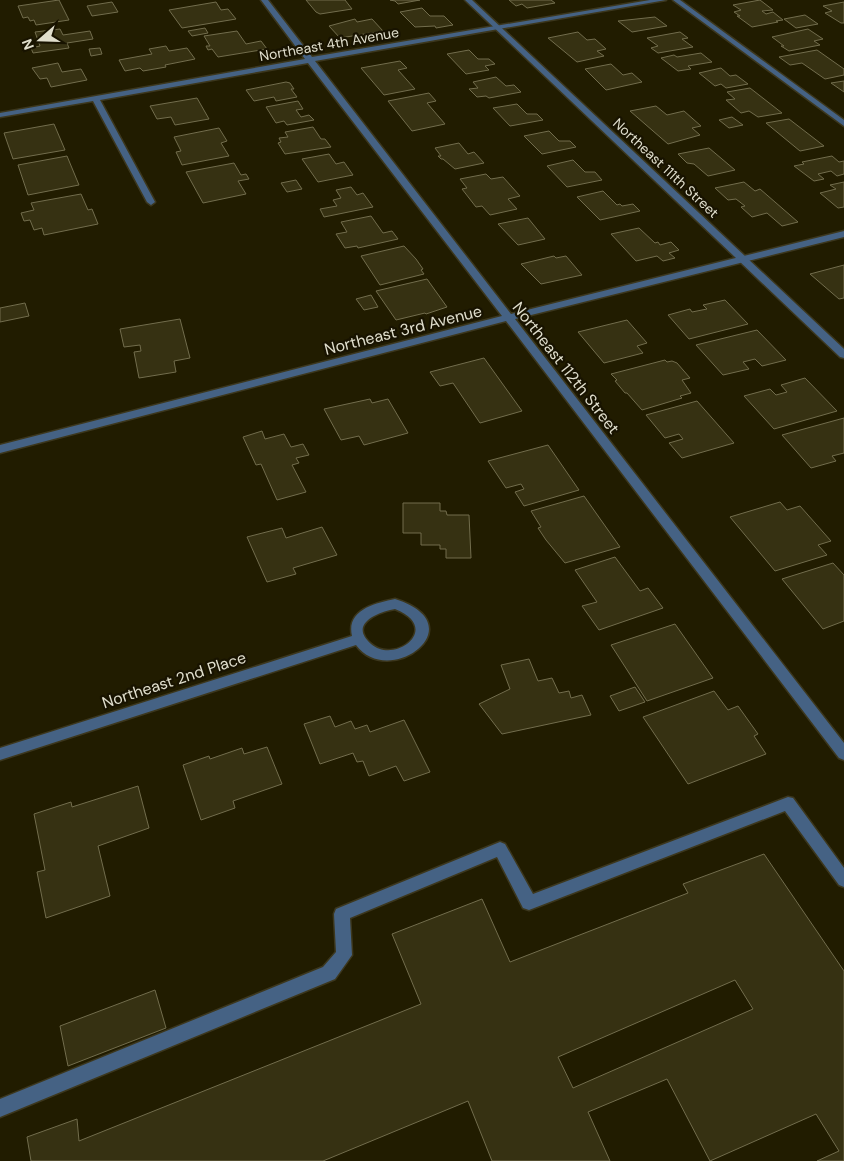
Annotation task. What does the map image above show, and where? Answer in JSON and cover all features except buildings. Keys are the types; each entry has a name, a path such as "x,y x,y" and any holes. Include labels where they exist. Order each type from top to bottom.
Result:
{"street":[{"name":"Northeast 112th Street","path":"264,0 844,754"},
{"name":"Northeast 111th Street","path":"468,0 844,356"},
{"name":"Northeast 4th Avenue","path":"0,114 497,27 663,0"},
{"path":"676,0 844,124"},
{"path":"95,98 151,202"},
{"name":"Northeast 3rd Avenue","path":"0,449 507,318 844,234"},
{"path":"395,604 407,608 417,615 423,624 422,635 416,645 398,654 378,654 366,648 358,639 356,628 360,618 369,610 381,605 395,604"},
{"name":"Northeast 2nd Place","path":"0,754 358,639"},
{"path":"0,1108 329,973 344,955 342,914 500,849 529,903 788,803 844,880"}]}
